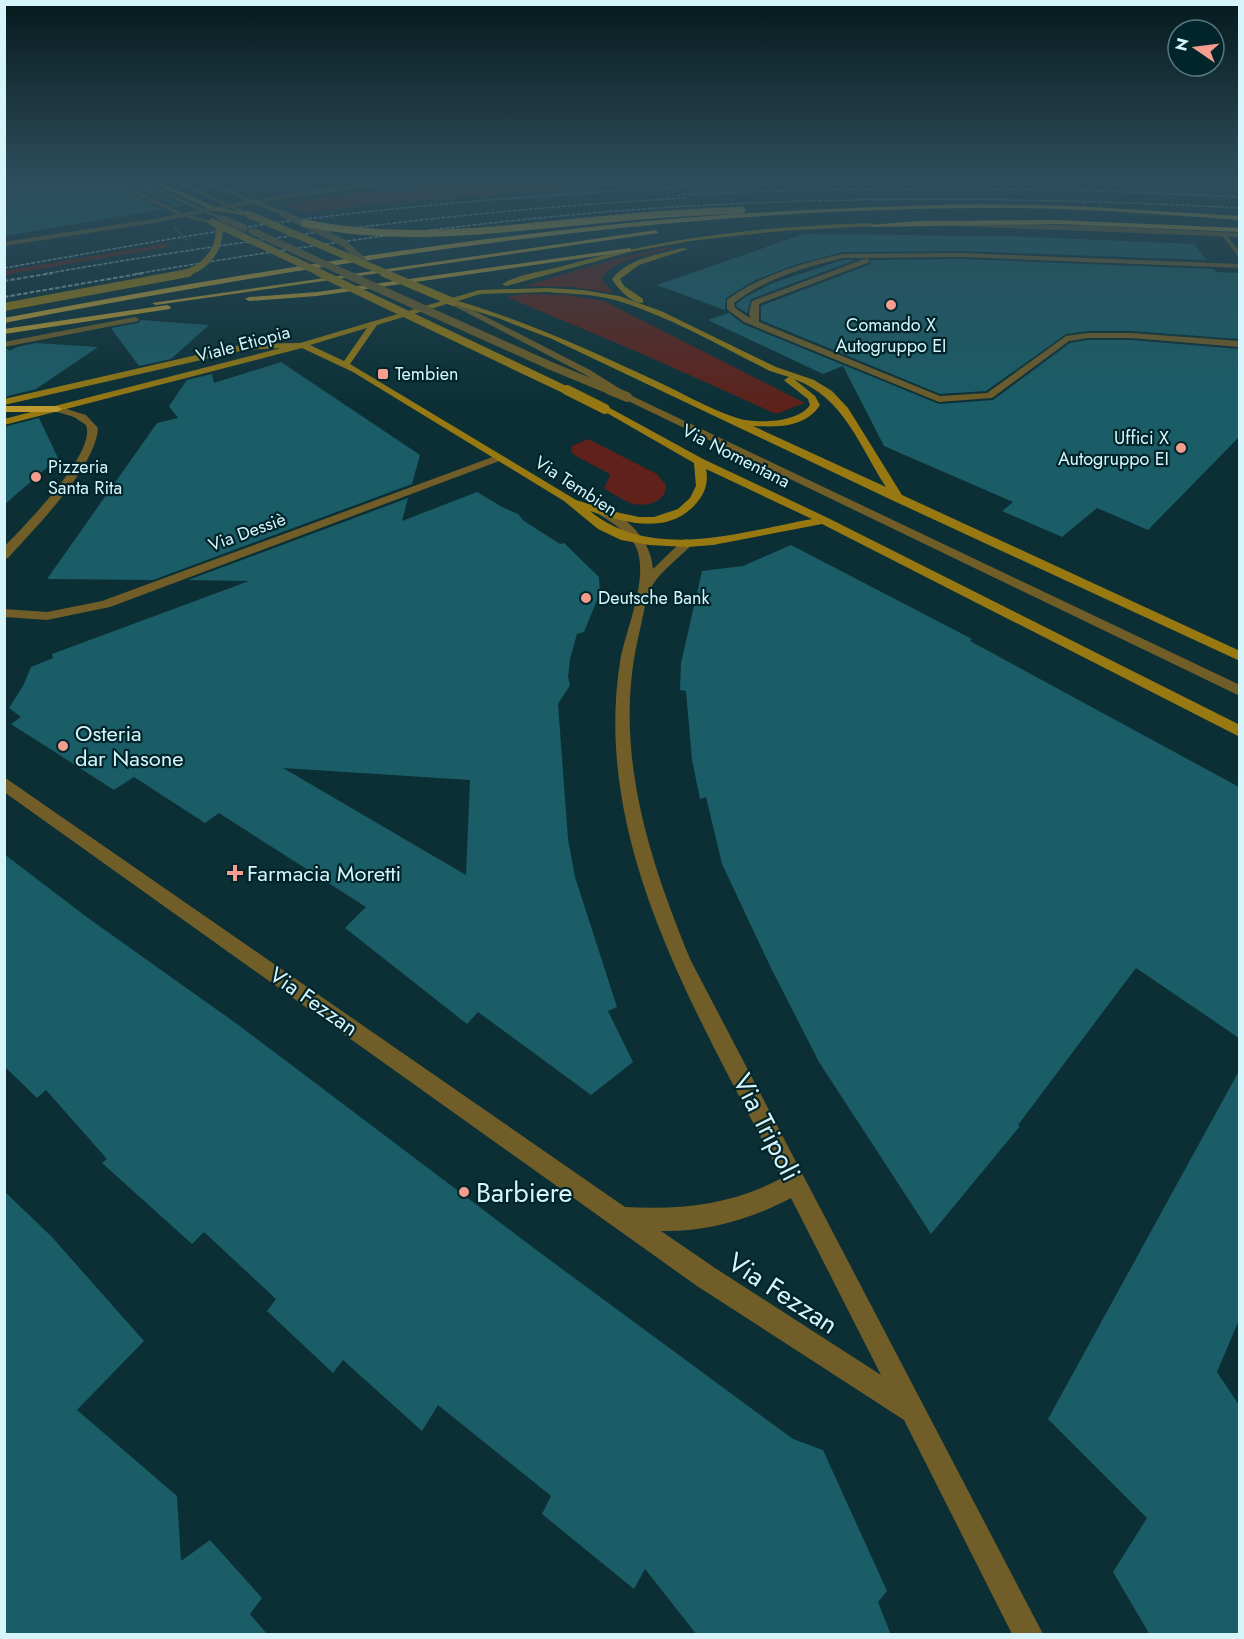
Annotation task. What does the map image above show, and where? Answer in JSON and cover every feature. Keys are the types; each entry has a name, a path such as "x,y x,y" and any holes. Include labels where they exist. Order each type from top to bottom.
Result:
{"highway":[{"path":"4,321 262,272 363,256"},
{"path":"4,332 123,308 478,256"},
{"path":"4,332 170,306 328,292 583,256"},
{"path":"4,409 57,409"}],"main road":[{"path":"4,307 187,273 212,256"},
{"name":"Via Nomentana","path":"294,256 605,410 699,461 824,520 1239,732"},
{"name":"Via Nomentana","path":"350,256 453,302 538,330 654,382 900,500 1239,657"},
{"path":"303,345 375,322 607,256"},
{"path":"658,313 621,287 616,279 620,273 635,265 662,256"},
{"path":"479,292 547,290 583,292 616,298 658,313 773,369 811,382 836,399 900,500"},
{"path":"346,364 375,322"},
{"name":"Via Tembien","path":"303,345 346,364 568,499 602,527 625,537 687,543 736,538 799,523 824,520"},
{"name":"Viale Etiopia","path":"8,401 245,347 303,345"},
{"name":"Viale Etiopia","path":"4,422 303,345"},
{"path":"734,421 789,422 813,409 815,405 812,398 773,369"},
{"path":"568,499 616,517 656,520 675,515 691,504 700,490 703,481 699,461"}],"street":[{"name":"Via Nomentana","path":"308,256 551,366 627,397 1239,691"},
{"name":"Via Nomentana","path":"358,256 365,263"},
{"path":"840,256 826,259 736,296 729,302 731,309 755,323 939,399 989,396 1066,339 1082,336 1119,333 1239,344"},
{"path":"755,323 753,312 755,303 806,282 880,256"},
{"path":"1000,256 1239,266"},
{"name":"Via Nomentana","path":"453,302 587,372 627,397"},
{"path":"4,345 135,319"},
{"path":"4,555 73,474 92,441 93,429 88,421 57,409"},
{"name":"Via Dessiè","path":"4,613 47,616 105,604 498,458"},
{"path":"599,510 622,524 640,540"},
{"name":"Via Tripoli","path":"640,540 646,561 644,588 632,634 626,672 622,719 625,767 640,839 666,923 683,964 1028,1635"},
{"name":"Via Tripoli","path":"644,588 661,566 687,543"},
{"name":"Via Fezzan","path":"4,783 706,1277 913,1411"},
{"name":"Via Fezzan","path":"623,1218 685,1220 728,1214 796,1183"}],"shaded area":[{"path":"89,256 113,256 5,275 5,271"},
{"path":"641,256 621,263 605,273 602,280 613,293 572,287 524,286 612,260"},
{"path":"521,294 566,295 604,301 805,403 776,414 638,352 507,297"},
{"path":"588,439 657,474 666,485 663,496 654,503 642,505 623,500 604,488 610,476 608,473 574,455 571,451 572,446"}],"building":[{"path":"739,256 826,256 797,264 753,281 726,298 725,310 657,285"},
{"path":"1111,256 1204,256 1207,260"},
{"path":"961,259 1214,269 1216,272 1239,273 1239,339 1131,331 1088,331 1066,334 986,391 940,394 761,320 761,306 871,264 871,260"},
{"path":"843,260 855,260 751,299 747,313 737,307 736,304 747,296 773,283"},
{"path":"729,313 743,324 939,404 993,400 1070,343 1088,340 1131,340 1239,349 1239,437 1148,530 1097,508 1062,537 1002,511 1013,502 884,446 843,366 823,374 708,320"},
{"path":"141,320 209,325 171,359 139,366 111,328 138,323"},
{"path":"36,343 98,347 36,389 4,397 4,349 9,351"},
{"path":"281,362 420,455 412,484 153,580 47,579 157,423 178,418 169,406 187,380 212,374 214,383"},
{"path":"39,418 58,458 4,505 4,427"},
{"path":"477,492 518,514 524,521 560,544 564,543 599,577 600,593 584,632 577,634 570,659 568,677 570,685 558,704 568,839 575,877 617,1007 608,1011 633,1062 591,1095 478,1012 467,1024 345,928 366,907 219,813 205,823 134,777 114,790 11,724 21,717 9,708 23,686 31,667 53,658 52,654 249,581 188,580 408,498 402,521","holes":["283,768 470,780 466,875"]},
{"path":"791,545 972,639 970,641 1239,787 1239,1038 1136,968 1018,1125 1020,1126 931,1234 819,1062 771,968 722,864 706,797 700,799 692,760 686,691 680,690 681,663 702,571 743,566"},
{"path":"4,854 88,918 237,1024 535,1249 793,1439 823,1450 887,1591 878,1602 891,1635 697,1635 645,1569 634,1589 542,1514 551,1496 438,1405 422,1431 343,1360 333,1373 267,1311 276,1299 204,1232 192,1244 102,1163 107,1159 46,1090 37,1098 4,1066"},
{"path":"1239,1071 1239,1320 1217,1372 1239,1405 1239,1635 1150,1635 1113,1572 1147,1518 1048,1419"},
{"path":"4,1191 51,1236 144,1341 77,1410 177,1496 181,1561 210,1540 262,1598 250,1614 268,1635 4,1635"}],"railway":[{"path":"4,268 71,256"},
{"path":"44,274 152,256"},
{"path":"135,274 246,256"},
{"path":"4,281 53,273"},
{"path":"4,297 144,273"}],"place":[{"name":"Comando X Autogruppo EI","path":"891,305"},
{"name":"Tembien","path":"383,374"},
{"name":"Uffici X Autogruppo EI","path":"1181,448"},
{"name":"Pizzeria Santa Rita","path":"36,477"},
{"name":"Deutsche Bank","path":"586,598"},
{"name":"Osteria dar Nasone","path":"63,746"},
{"name":"Farmacia Moretti","path":"235,873"},
{"name":"Barbiere","path":"464,1192"}]}
